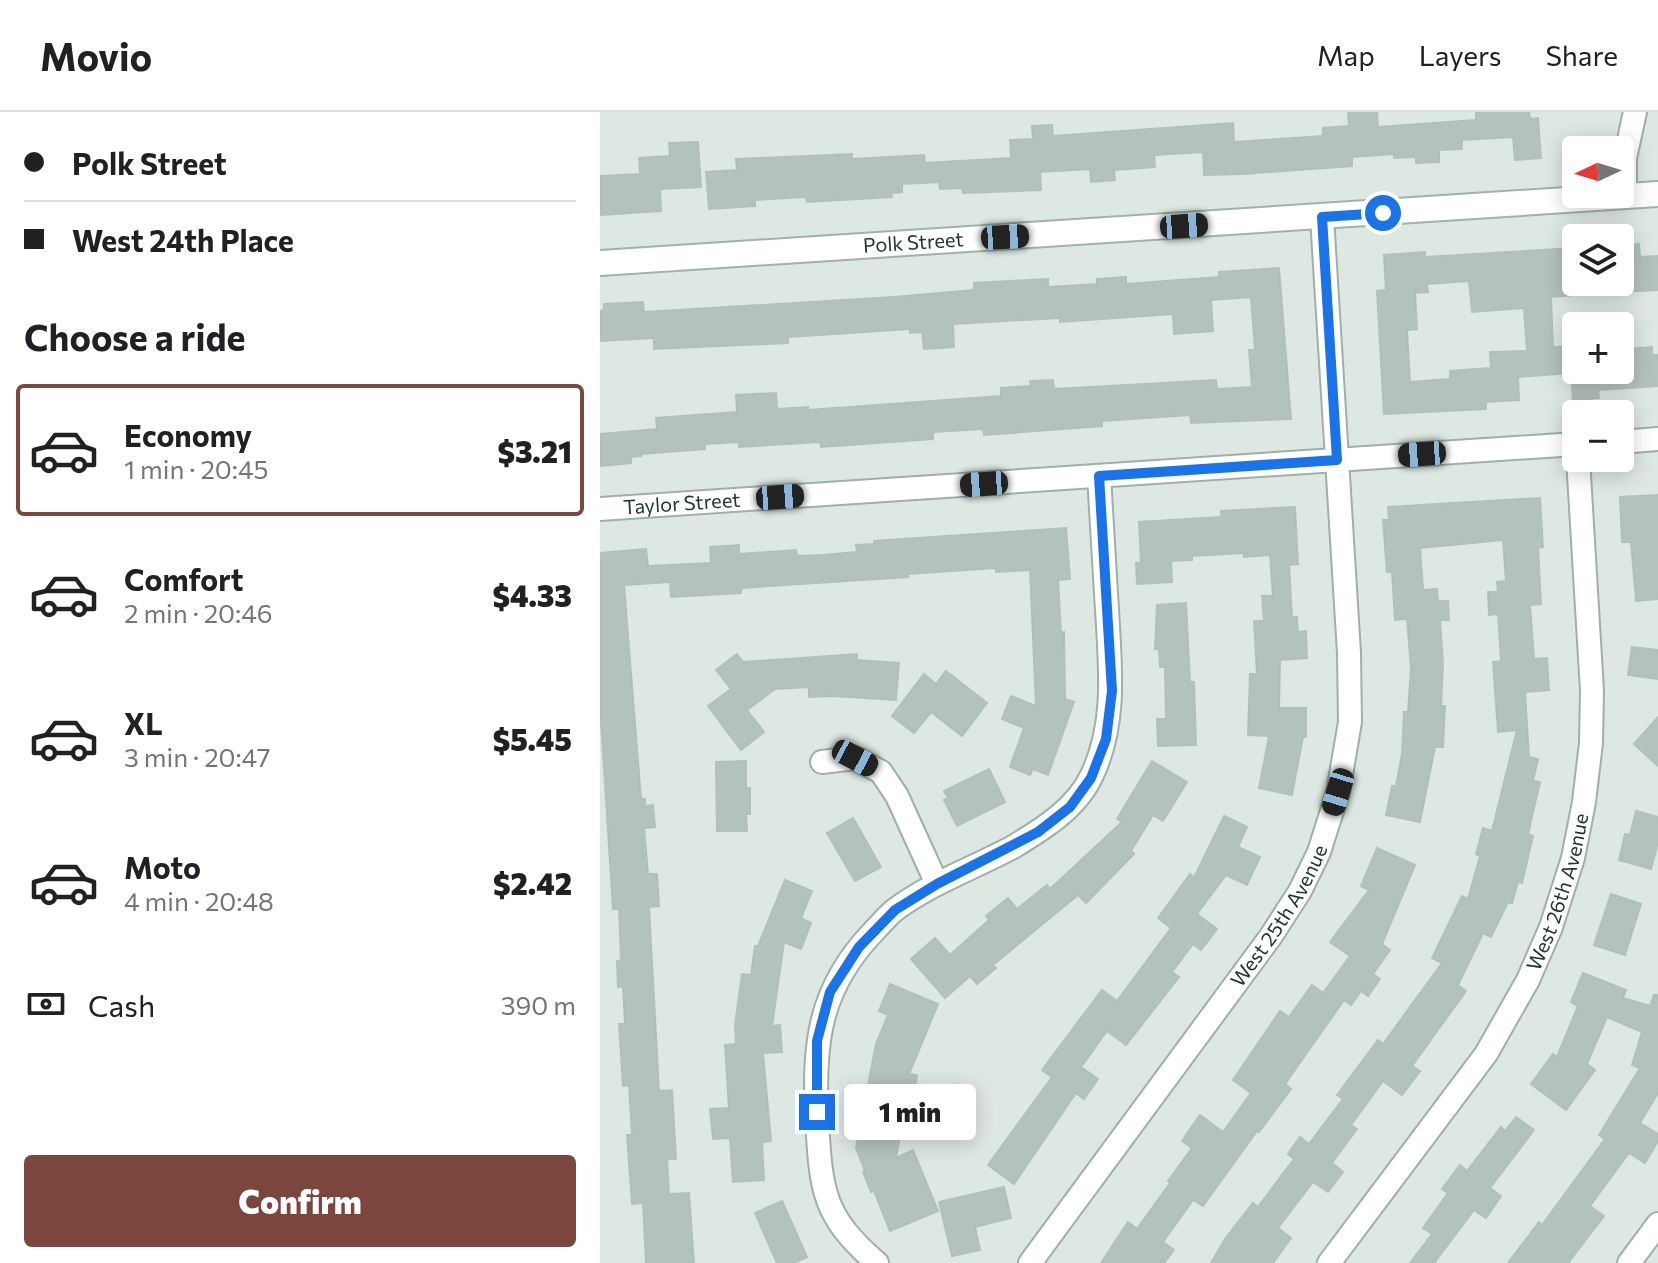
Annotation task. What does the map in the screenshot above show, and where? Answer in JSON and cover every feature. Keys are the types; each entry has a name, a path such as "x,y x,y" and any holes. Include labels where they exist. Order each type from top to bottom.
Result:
{"street":[{"path":"1630,136 1635,112"},
{"name":"Polk Street","path":"1634,195 1658,194"},
{"name":"Polk Street","path":"600,263 1562,200"},
{"name":"West 25th Avenue","path":"1030,1263 1271,936 1300,891 1319,852 1338,792 1350,722 1349,653 1322,217"},
{"path":"1634,441 1658,439"},
{"name":"Taylor Street","path":"600,509 1562,445"},
{"name":"West 26th Avenue","path":"1329,1263 1486,1054 1528,980 1551,927 1573,858 1591,743 1592,691 1579,472"},
{"path":"877,1263 851,1241 830,1209 820,1167 815,1085 817,1041 830,992 859,947 895,910 937,884 1038,832 1070,807 1091,778 1106,739 1112,691 1099,476"},
{"path":"822,762 855,758 881,772 897,796 937,884"},
{"path":"1629,1263 1658,1224"}],"building":[{"path":"1348,112 1377,112 1378,127 1476,120 1476,112 1529,112 1530,119 1538,118 1541,158 1515,160 1513,137 1462,140 1462,149 1439,150 1439,162 1416,163 1416,157 1394,158 1394,154 1352,157 1352,166 1243,174 1204,175 1203,152 1154,155 1155,167 1114,170 1115,180 1091,182 1090,169 1040,172 1041,190 963,193 962,188 940,189 939,182 902,184 902,192 891,193 892,197 807,202 806,197 755,200 755,206 709,209 706,172 737,170 736,159 852,154 852,159 924,155 925,163 1011,158 1010,140 1033,139 1032,126 1052,125 1053,136 1233,123 1234,142 1323,136 1323,128 1349,126"},
{"path":"698,142 701,187 660,189 661,211 600,215 600,176 640,174 639,158 670,156 669,143"},
{"path":"1634,244 1639,244 1640,257 1658,256 1658,290 1634,291"},
{"path":"1562,249 1562,296 1551,297 1553,347 1562,347 1562,374 1518,377 1519,400 1486,402 1486,409 1384,414 1377,291 1386,290 1384,255 1425,252 1425,257","holes":["1469,281 1472,312 1524,308 1527,351 1490,352 1491,368 1450,371 1450,379 1410,382 1407,330 1417,329 1415,293 1428,292 1427,284"]},
{"path":"1279,268 1291,419 1191,423 1190,415 1102,421 1102,426 984,435 983,429 933,432 933,439 821,447 820,442 739,447 739,442 705,444 705,449 641,454 631,457 631,463 600,466 600,434 657,429 656,418 737,412 736,395 776,393 777,409 808,407 808,410 1001,396 1001,388 1031,386 1030,381 1053,380 1054,389 1216,380 1217,389 1252,387 1249,350 1255,350 1251,297 1211,300 1213,331 1174,334 1173,314 1060,322 1060,318 953,324 954,347 924,349 922,332 910,333 910,329 788,337 788,343 654,349 654,338 600,341 600,311 604,310 604,304 643,302 644,312 974,290 974,283 1048,279 1048,287 1097,284 1097,279 1126,277 1126,284 1219,277 1219,272"},
{"path":"1652,347 1652,355 1658,355 1658,386 1598,390 1599,398 1573,400 1572,384 1634,384 1634,348"},
{"path":"1658,495 1658,599 1636,601 1631,542 1622,542 1620,497"},
{"path":"1540,498 1543,547 1538,548 1541,604 1530,605 1534,659 1547,658 1549,690 1525,692 1529,757 1538,759 1533,781 1540,782 1528,834 1533,836 1522,883 1518,882 1512,903 1508,902 1491,937 1483,933 1458,985 1466,991 1412,1066 1420,1071 1402,1095 1383,1081 1351,1125 1357,1129 1332,1163 1343,1172 1328,1192 1313,1182 1278,1228 1291,1238 1273,1263 1211,1263 1253,1203 1258,1207 1294,1159 1288,1154 1300,1137 1309,1144 1343,1099 1337,1095 1378,1040 1383,1044 1442,963 1432,958 1462,896 1468,899 1480,856 1476,854 1483,828 1492,831 1517,730 1498,732 1493,662 1501,661 1498,614 1489,615 1488,592 1498,592 1497,582 1506,581 1503,540 1420,548 1423,590 1437,589 1438,601 1448,601 1449,620 1440,620 1443,664 1441,706 1445,706 1443,747 1435,747 1420,822 1386,815 1402,754 1411,668 1407,619 1395,620 1392,572 1387,572 1383,520 1389,520 1388,507"},
{"path":"1295,507 1298,564 1289,565 1292,617 1297,617 1298,632 1306,631 1307,658 1280,660 1279,708 1306,708 1306,737 1303,737 1292,795 1259,788 1269,736 1248,735 1250,674 1257,674 1254,621 1264,621 1262,596 1273,596 1270,555 1192,556 1192,560 1171,561 1172,582 1137,584 1136,563 1141,563 1139,522 1221,517 1221,511"},
{"path":"1066,528 1070,579 1058,580 1061,633 1064,632 1065,699 1074,702 1048,775 1033,769 1030,775 1010,767 1024,728 1002,719 1011,696 1036,706 1030,570 996,572 996,568 908,574 908,577 741,588 741,593 671,597 670,582 624,585 641,799 645,799 645,806 653,805 655,827 644,828 648,874 657,874 659,906 649,907 659,1091 672,1090 676,1159 667,1159 669,1194 689,1193 694,1263 646,1263 643,1203 632,1204 627,1135 632,1135 629,1085 623,1086 619,1024 625,1024 623,986 618,987 617,961 621,960 619,909 613,909 600,706 600,553 646,549 648,566 711,563 710,547 739,545 739,554 796,550 797,556 823,555 857,552 856,545 874,544 874,541"},
{"path":"1186,603 1190,682 1194,682 1196,745 1158,746 1157,719 1166,719 1165,667 1160,667 1159,649 1155,649 1157,605"},
{"path":"1632,647 1658,650 1658,679 1628,675"},
{"path":"737,654 743,662 857,654 857,660 899,663 896,700 809,697 809,687 775,689 747,710 764,732 741,750 708,706 731,689 716,670"},
{"path":"946,671 987,703 962,736 931,712 914,733 892,716 924,674 936,684"},
{"path":"1658,717 1658,766 1634,744"},
{"path":"746,761 746,788 750,788 747,831 717,831 716,762"},
{"path":"1152,761 1187,782 1163,821 1153,815 1131,851 1134,854 1086,903 1078,895 993,965 996,968 977,984 970,976 945,998 911,959 935,938 950,955 989,920 986,916 1008,898 1017,909 1047,885 1050,889 1122,822 1117,819"},
{"path":"989,769 1005,802 957,826 944,800 948,798 944,791"},
{"path":"1636,811 1658,817 1658,842 1651,869 1619,860 1625,834 1630,835"},
{"path":"1224,816 1247,827 1238,847 1260,857 1247,885 1226,875 1197,914 1217,929 1201,950 1193,944 1172,972 1179,977 1126,1045 1107,1031 1081,1067 1098,1079 1084,1099 1076,1093 1014,1184 988,1165 1052,1077 1042,1070 1102,990 1117,1001 1171,928 1158,918 1190,874 1194,878"},
{"path":"853,818 881,867 855,881 827,833"},
{"path":"1377,848 1415,865 1382,944 1390,950 1373,974 1380,979 1368,996 1361,991 1351,1005 1344,1000 1285,1084 1291,1089 1259,1132 1203,1206 1193,1200 1163,1242 1174,1250 1164,1263 1101,1263 1128,1222 1137,1229 1170,1183 1168,1181 1192,1148 1182,1141 1200,1115 1223,1132 1251,1093 1233,1080 1280,1011 1289,1017 1312,985 1323,993 1350,956 1330,942 1369,890 1361,886"},
{"path":"785,880 812,891 801,918 811,923 801,949 784,942 772,1026 780,1025 782,1052 763,1053 771,1141 762,1142 764,1180 733,1182 730,1138 713,1139 710,1109 729,1108 725,1045 736,1044 735,1025 742,974 751,975 755,946 758,946"},
{"path":"1611,894 1641,904 1625,955 1594,945"},
{"path":"1583,973 1626,990 1623,998 1650,1006 1654,995 1658,995 1658,1093 1640,1123 1658,1134 1658,1141 1645,1163 1629,1153 1590,1206 1604,1216 1568,1263 1508,1263 1539,1222 1542,1225 1605,1139 1599,1135 1640,1068 1632,1065 1642,1032 1607,1017 1587,1064 1595,1070 1566,1110 1531,1084 1553,1054 1557,1057 1578,1006 1571,1002"},
{"path":"890,984 938,1004 909,1074 917,1075 912,1103 906,1102 896,1158 913,1150 938,1211 890,1231 874,1191 871,1192 856,1148 876,1044 888,1015 879,1011"},
{"path":"1516,1117 1534,1130 1490,1188 1501,1196 1486,1218 1474,1210 1434,1263 1410,1263 1432,1234 1423,1228 1448,1193 1442,1189 1460,1165 1467,1171 1501,1127 1505,1131"},
{"path":"1004,1187 1011,1218 975,1227 980,1250 952,1256 939,1202"},
{"path":"782,1201 807,1257 794,1263 777,1263 755,1213"}],"route":[{"path":"817,1112 817,1041 830,992 859,947 895,910 937,884 1038,832 1070,807 1091,778 1106,739 1112,691 1099,476 1337,460 1322,217 1383,213"}]}
